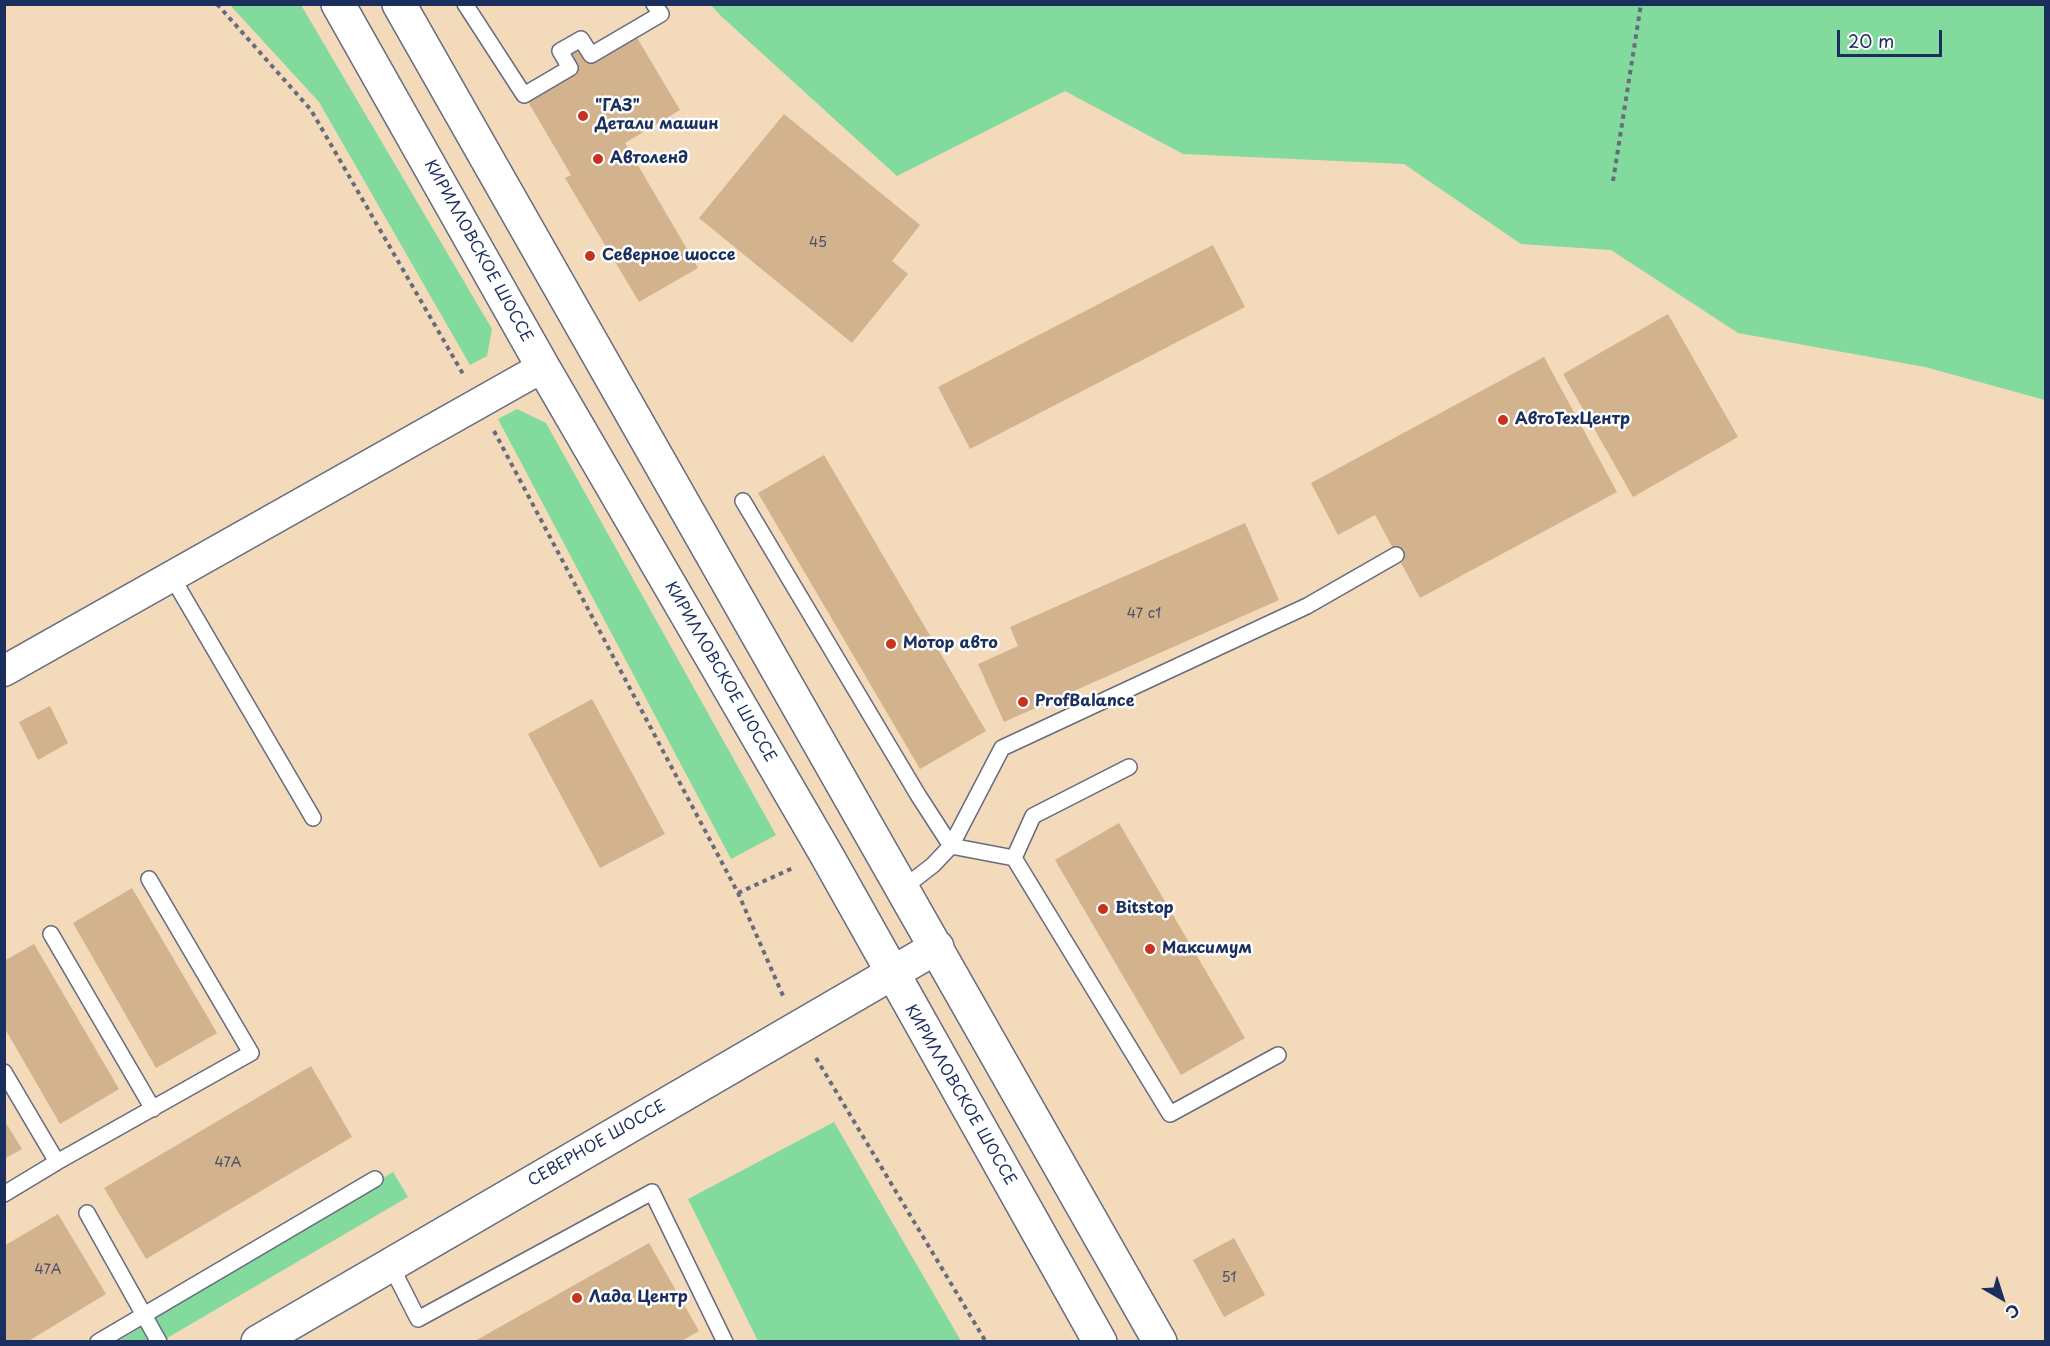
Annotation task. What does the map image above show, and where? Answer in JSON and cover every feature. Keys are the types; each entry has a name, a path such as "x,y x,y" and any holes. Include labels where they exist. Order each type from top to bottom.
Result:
{"main road":[{"name":"КИРИЛЛОВСКОЕ ШОССЕ","path":"338,4 543,367 820,844 1100,1341"},
{"path":"399,4 937,947 1005,1073 1160,1341"},
{"name":"СЕВЕРНОЕ ШОССЕ","path":"258,1341 937,947"}],"street":[{"path":"4,671 543,367"}],"lane":[{"path":"465,4 524,95 570,68 560,51 581,39 591,56 661,14 654,4"},
{"path":"743,501 918,795 951,846 1014,858 1170,1114 1278,1055"},
{"path":"902,888 933,865 951,846 1002,748 1307,606 1396,555"},
{"path":"172,577 313,818"},
{"path":"1014,858 1033,816 1129,767"},
{"path":"4,1194 251,1053 149,879"},
{"path":"51,934 153,1109"},
{"path":"4,1072 57,1162"},
{"path":"98,1341 375,1179"},
{"path":"390,1264 418,1319 652,1192 724,1341"},
{"path":"87,1213 159,1341"}],"path":[{"path":"217,4 311,110 480,404 738,893 798,1028 986,1341"},
{"path":"1613,181 1641,4"}],"green space":[{"path":"230,5 301,5 492,329 487,356 470,365 319,102"},
{"path":"711,5 2045,5 2045,400 1925,367 1738,333 1611,250 1521,244 1404,164 1183,154 1065,91 897,176"},
{"path":"517,409 546,423 776,835 731,859 498,419"},
{"path":"834,1122 961,1341 758,1341 688,1199"},
{"path":"393,1172 408,1197 162,1341 117,1342"}],"building":[{"name":"Автоленд","path":"633,31 680,110 625,143 698,268 639,302 565,178 571,175 524,95 570,68 560,51 581,39 591,55"},
{"path":"784,114 920,225 892,261 908,274 852,343 699,218"},
{"path":"1213,245 1245,307 970,449 938,387"},
{"path":"1668,314 1738,437 1633,497 1563,374"},
{"name":"АвтоТехЦентр","path":"1544,357 1617,492 1420,598 1375,515 1338,535 1311,483"},
{"name":"Мотор авто","path":"824,455 986,731 920,769 758,493"},
{"path":"1245,523 1279,600 1004,722 978,664 1018,646 1010,627"},
{"path":"592,699 665,834 600,868 528,734"},
{"path":"50,706 68,743 38,760 19,722"},
{"name":"Максимум","path":"1119,823 1245,1038 1181,1075 1055,860"},
{"path":"132,888 217,1033 156,1068 73,923"},
{"path":"34,944 119,1089 60,1124 4,1027 4,961"},
{"path":"311,1066 352,1137 146,1259 104,1188"},
{"path":"4,1120 22,1149 4,1159"},
{"path":"58,1214 106,1294 27,1342 4,1342 4,1246"},
{"path":"1234,1238 1265,1295 1224,1317 1193,1260"},
{"path":"649,1243 699,1331 680,1342 473,1342"}],"place":[{"name":"\"ГАЗ\" Детали машин","path":"583,116"},
{"name":"Автоленд","path":"598,159"},
{"name":"Северное шоссе","path":"590,256"},
{"name":"АвтоТехЦентр","path":"1503,420"},
{"name":"Мотор авто","path":"891,644"},
{"name":"ProfBalance","path":"1023,702"},
{"name":"Bitstop","path":"1103,909"},
{"name":"Максимум","path":"1150,949"},
{"name":"Лада Центр","path":"577,1298"}]}
